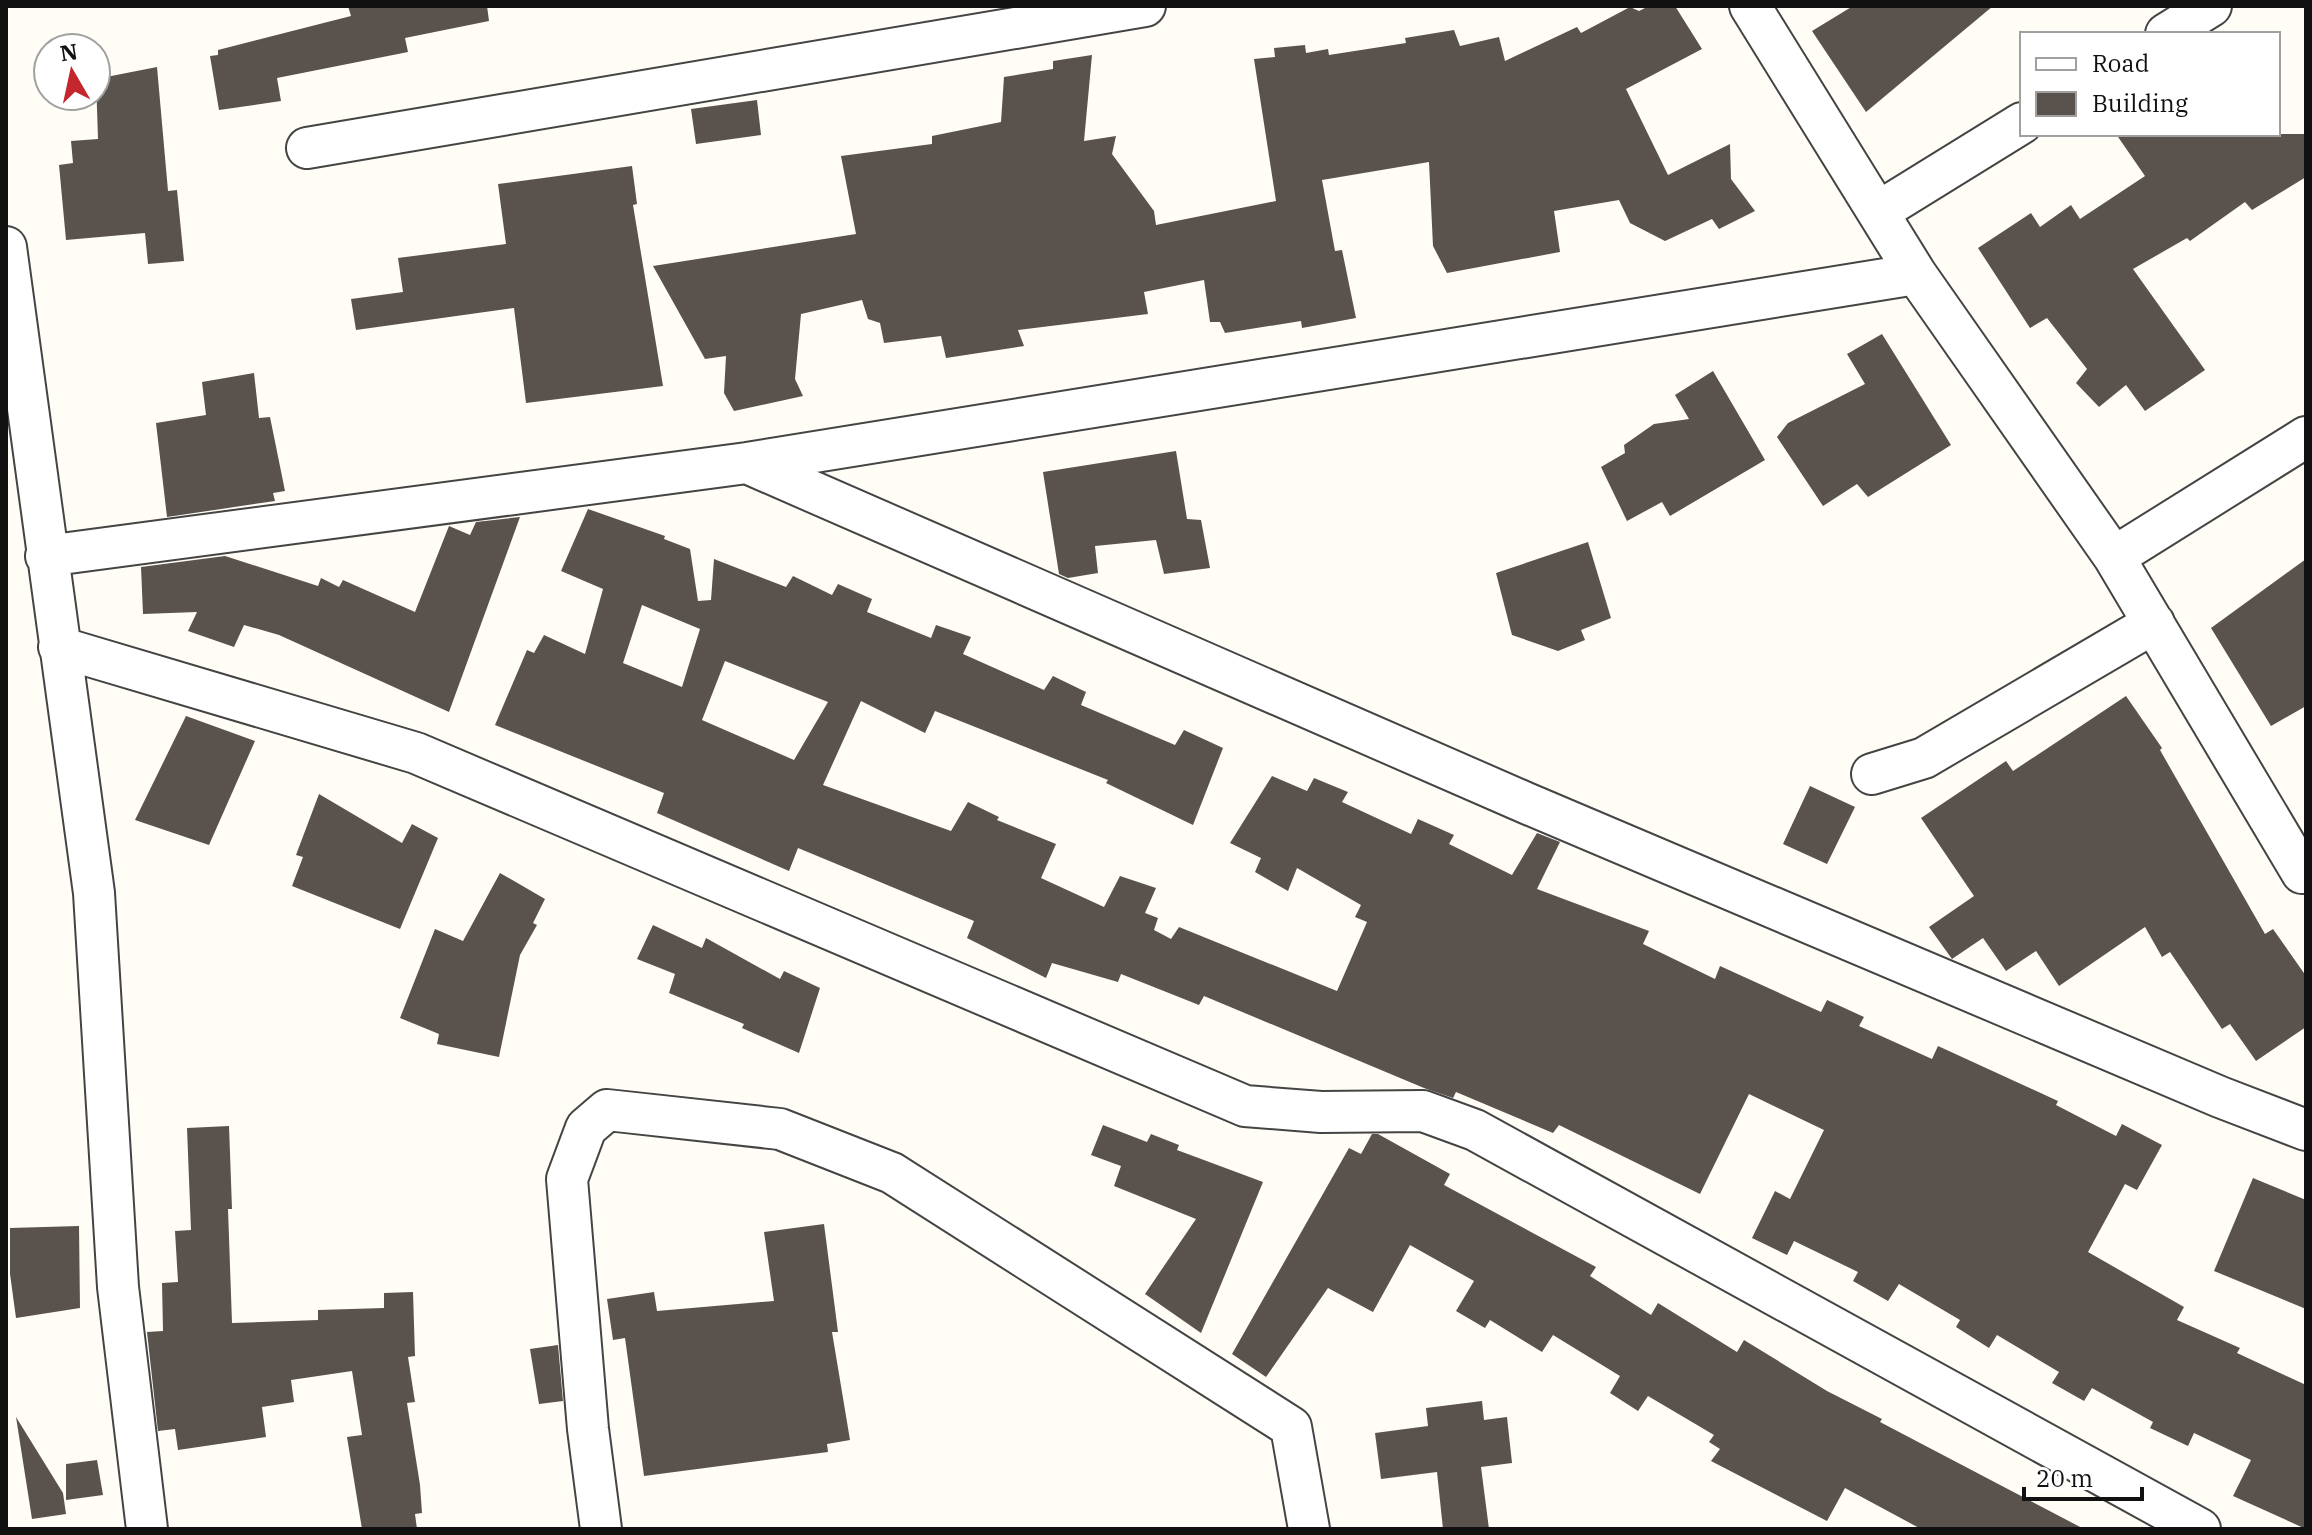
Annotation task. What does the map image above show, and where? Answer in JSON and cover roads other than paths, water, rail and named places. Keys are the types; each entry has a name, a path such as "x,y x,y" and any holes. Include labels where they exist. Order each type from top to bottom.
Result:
{"street":[{"path":"307,148 1145,6"},
{"path":"1750,6 1916,274 2114,557 2302,873"},
{"path":"2169,32 2211,6"},
{"path":"1878,212 2020,124"},
{"path":"6,247 94,893 118,1287 147,1529"},
{"path":"46,556 747,463 1916,274"},
{"path":"2114,557 2306,437"},
{"path":"747,463 1541,809 2220,1097 2306,1130"},
{"path":"1872,774 1924,758 2154,623"},
{"path":"59,647 416,753 1245,1106 1321,1112 1423,1111 1475,1130 2200,1529"},
{"path":"601,1529 588,1429 567,1179 586,1128 607,1110 780,1129 892,1173 1291,1427 1309,1529"}]}
